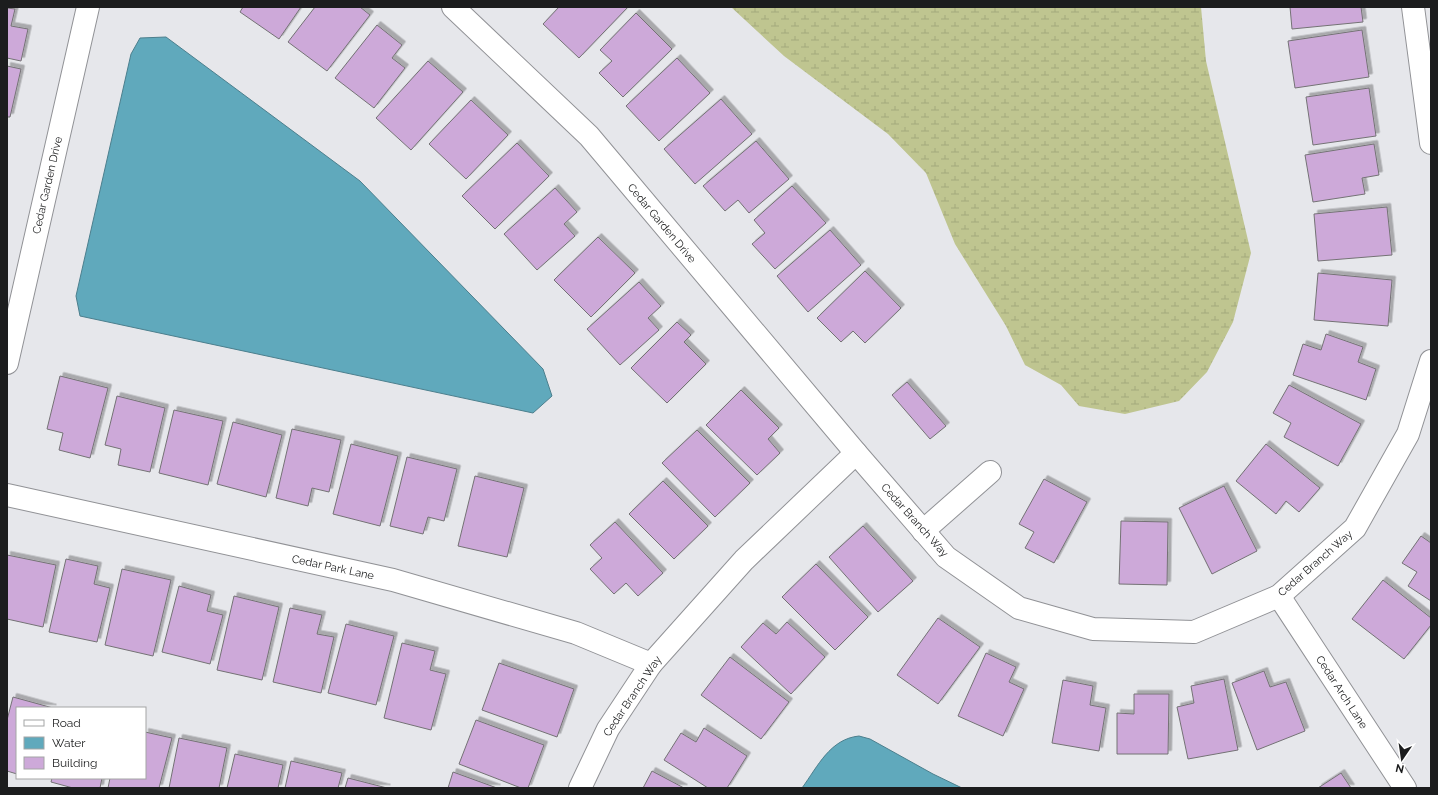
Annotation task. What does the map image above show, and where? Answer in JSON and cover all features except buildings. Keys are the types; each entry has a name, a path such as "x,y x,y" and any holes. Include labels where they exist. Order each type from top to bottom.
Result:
{"street":[{"name":"Cedar Garden Drive","path":"7,363 88,7"},
{"name":"Cedar Garden Drive","path":"453,7 589,136 856,453"},
{"path":"1413,7 1431,142"},
{"name":"Cedar Branch Way","path":"580,788 608,729 651,664 744,560 856,453 946,557 1019,608 1093,629 1194,632 1279,596 1355,528 1408,434 1431,361"},
{"path":"923,531 990,472"},
{"name":"Cedar Park Lane","path":"7,495 393,580 576,633 651,664"},
{"name":"Cedar Arch Lane","path":"1279,596 1405,788"}],"green space":[{"path":"731,7 1201,7 1206,61 1251,253 1233,322 1207,372 1179,401 1125,414 1079,406 1061,385 1025,365 1006,326 955,244 926,173 888,134 784,56"}],"water":[{"path":"166,37 360,181 543,369 552,396 533,413 80,316 76,296 131,54 140,38"},
{"path":"859,736 870,739 933,774 962,788 802,788 819,763 832,748 849,738"}]}
